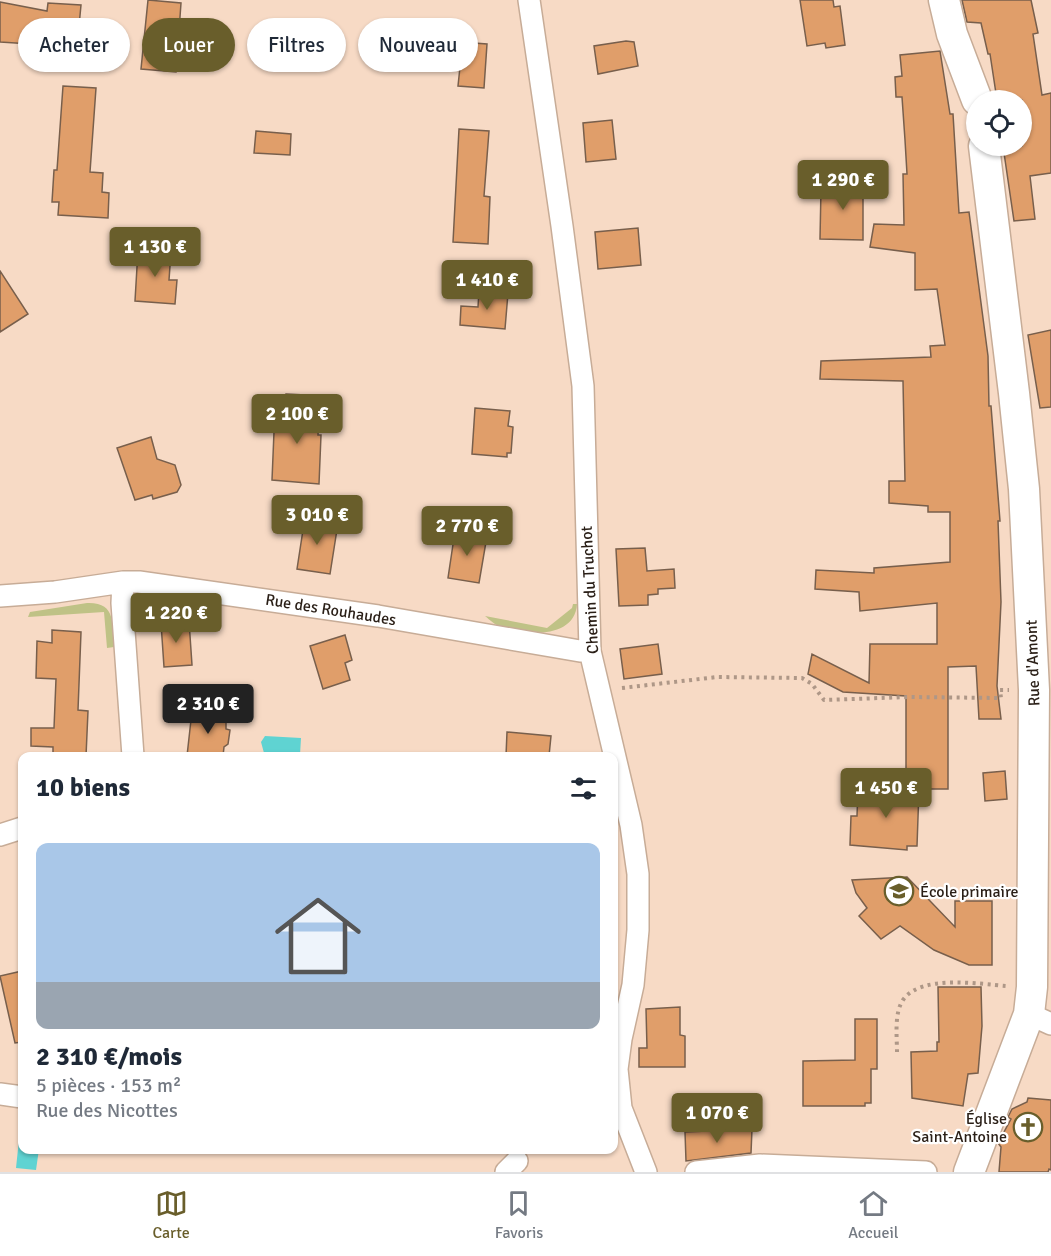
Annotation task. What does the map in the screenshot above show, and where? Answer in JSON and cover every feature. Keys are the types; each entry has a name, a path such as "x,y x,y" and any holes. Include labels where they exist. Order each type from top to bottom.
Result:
{"street":[{"name":"Chemin du Truchot","path":"529,0 583,386 590,651 614,752"},
{"path":"944,0 952,34 972,90"},
{"name":"Rue d'Amont","path":"969,1172 1037,1008 1034,690 1024,489 985,156"},
{"name":"Rue des Rouhaudes","path":"0,596 46,593 123,582 167,585 366,614 570,650 590,651"},
{"path":"123,582 122,603 133,752"},
{"name":"Chemin du Truchot","path":"618,770 631,825 638,874 638,930 633,985 618,1062"},
{"path":"0,835 18,829"},
{"name":"Chemin du Truchot","path":"618,1079 621,1108 646,1172"},
{"path":"0,1094 18,1096"},
{"path":"696,1172 770,1165 926,1172"}],"path":[{"path":"615,689 717,677 802,678 812,684 824,700 909,697 1001,698 1000,690 1034,690"},
{"path":"897,1052 898,1012 902,1001 915,990 936,983 968,983 1037,1008"}],"green space":[{"path":"87,603 104,606 108,611 111,616 114,647 107,648 104,612 28,617 30,612"},
{"path":"573,604 577,604 568,624 547,632 511,630 497,625 485,616 547,628 572,608"}],"water":[{"path":"265,736 301,738 300,752 264,752 261,742"},
{"path":"18,1149 18,1154 38,1154 36,1170 16,1168"}],"building":[{"path":"148,0 181,3 180,18 146,18"},
{"path":"800,0 833,0 834,7 840,6 845,45 826,48 825,43 807,46"},
{"path":"962,0 1031,0 1038,33 1033,34 1042,95 1051,93 1051,173 1030,176 1035,219 1014,221 1004,156 1032,156 1032,90 995,90 990,54 988,54 981,23 967,22"},
{"path":"0,2 47,11 48,3 81,5 80,18 18,18 18,43 0,42"},
{"path":"634,42 638,66 598,74 594,46"},
{"path":"478,43 487,44 484,88 458,86 459,72 478,72"},
{"path":"940,51 950,114 953,114 959,213 969,212 988,356 989,406 991,406 1000,521 998,521 1001,602 997,686 1001,719 979,719 976,666 948,667 948,789 906,789 906,696 843,692 808,674 812,654 869,683 870,644 937,644 937,603 860,611 859,592 815,589 816,570 874,573 874,568 950,562 950,512 928,512 928,506 889,503 889,481 905,481 903,381 820,379 821,361 931,357 930,346 945,345 937,289 915,290 915,253 870,247 874,224 904,225 903,174 907,174 905,140 902,97 896,97 895,77 902,76 900,55"},
{"path":"63,86 96,88 90,172 103,173 102,192 109,193 108,218 58,215 59,202 52,202 54,170 57,170"},
{"path":"612,120 616,159 586,162 583,123"},
{"path":"459,129 489,131 484,196 490,197 488,244 453,242"},
{"path":"256,131 291,134 290,155 254,153"},
{"path":"839,178 863,179 863,240 820,239 821,189 838,189"},
{"path":"638,228 641,265 598,269 595,232"},
{"path":"138,250 171,252 169,280 177,280 175,304 135,301"},
{"path":"0,271 28,314 0,332"},
{"path":"479,291 508,293 505,329 460,325 461,306 478,307"},
{"path":"1051,330 1051,407 1040,408 1028,335"},
{"path":"286,394 305,395 304,413 319,414 318,435 321,435 319,484 272,480 274,432 284,432"},
{"path":"475,408 510,411 508,426 513,427 511,453 507,453 507,457 472,454"},
{"path":"151,437 157,459 175,465 181,485 177,492 153,499 152,495 135,500 117,448"},
{"path":"305,517 338,523 330,574 297,569"},
{"path":"455,531 487,536 479,583 448,578"},
{"path":"645,548 647,571 674,569 675,588 658,589 658,594 648,595 648,605 619,606 616,549"},
{"path":"189,621 192,665 164,667 161,623"},
{"path":"52,630 81,632 78,710 88,711 86,752 53,752 53,747 31,746 31,728 54,728 56,679 36,678 37,641 52,643"},
{"path":"345,635 352,660 345,663 350,680 323,689 310,646"},
{"path":"658,644 662,674 624,679 620,649"},
{"path":"192,711 226,715 226,729 230,730 228,744 224,747 223,752 187,752"},
{"path":"507,732 551,736 549,752 506,752"},
{"path":"1005,771 1007,799 985,801 983,773"},
{"path":"858,789 919,789 917,846 907,846 907,850 850,845 851,816 857,816"},
{"path":"907,877 955,927 955,901 992,901 992,965 969,965 934,950 900,926 881,939 859,916 867,908 856,893 852,880"},
{"path":"18,972 18,1043 15,1043 0,976"},
{"path":"938,987 981,987 982,1026 978,1073 968,1074 963,1106 912,1098 911,1052 937,1051 937,1042 939,1042"},
{"path":"680,1007 680,1035 685,1036 685,1067 639,1067 639,1048 647,1048 646,1009"},
{"path":"855,1019 877,1019 877,1069 871,1069 871,1103 865,1103 865,1106 803,1106 803,1061 855,1060"},
{"name":"Église Saint-Antoine","path":"1028,1098 1051,1100 1051,1170 1049,1169 1048,1172 999,1172 1001,1147 998,1143 1011,1119 1008,1117 1012,1109 1027,1102"},
{"path":"752,1129 751,1153 686,1161 685,1132"}],"place":[{"name":"École primaire","path":"899,891"},
{"name":"Église Saint-Antoine","path":"1028,1127"}]}
